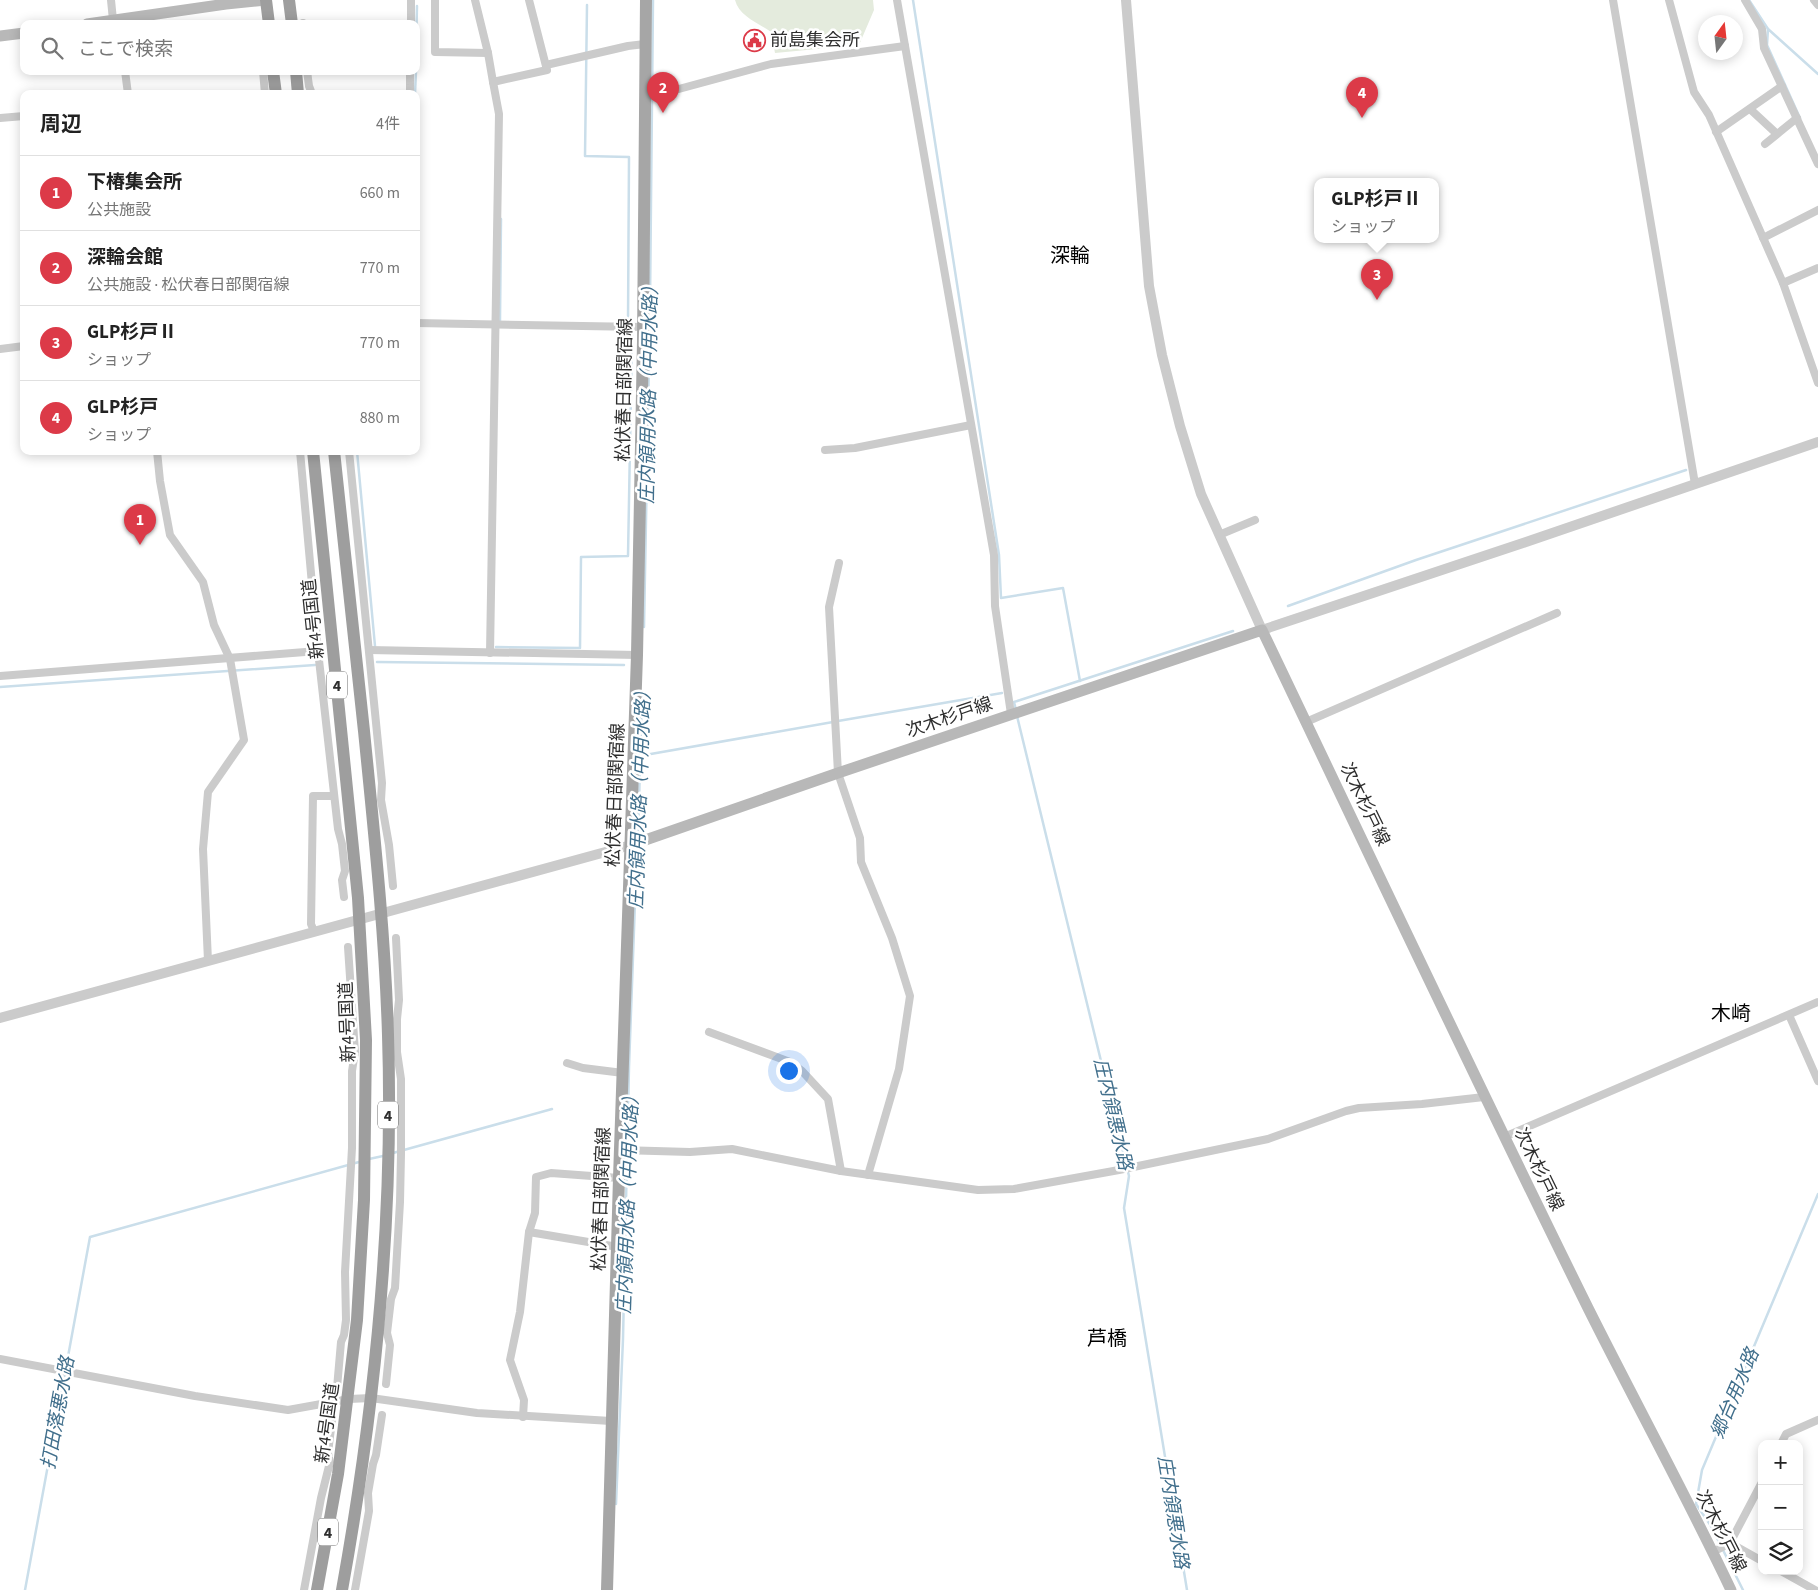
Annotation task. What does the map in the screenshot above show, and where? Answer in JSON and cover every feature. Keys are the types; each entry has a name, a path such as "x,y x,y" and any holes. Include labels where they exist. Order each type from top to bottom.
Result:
{"highway":[{"path":"266,0 268,20"},
{"path":"289,0 298,20"},
{"path":"274,75 275,90"},
{"path":"296,75 298,90"},
{"name":"新4号国道","path":"312,455 348,856 360,919 360,1040 364,1200 352,1320 349,1399 333,1474 317,1590"},
{"name":"4","path":"334,455 377,815 381,913 392,1036 384,1318 371,1398 365,1477 342,1590"}],"main road":[{"path":"122,20 226,4 266,0"},
{"name":"松伏春日部関宿線","path":"607,1590 637,654 646,0"},
{"path":"0,36 20,33"},
{"name":"次木杉戸線","path":"631,845 1262,630 1484,1097 1612,1357 1732,1590"}],"street":[{"path":"111,0 116,20"},
{"path":"411,0 411,20"},
{"path":"436,0 435,52 488,54"},
{"path":"475,0 500,114 490,653"},
{"path":"493,82 547,70 529,0"},
{"path":"897,0 994,555 996,606 1012,714"},
{"path":"1126,0 1149,286 1162,355 1180,426 1201,494 1262,630 1818,442"},
{"path":"1613,0 1695,484"},
{"path":"1669,0 1694,92 1709,115 1783,283 1818,383"},
{"path":"1745,0 1762,29 1764,48 1818,164"},
{"path":"1814,0 1818,5"},
{"path":"546,65 628,46 645,44"},
{"path":"644,96 653,96 771,64 905,46"},
{"path":"126,75 127,90"},
{"path":"263,75 265,90"},
{"path":"308,75 310,90"},
{"path":"410,75 410,90"},
{"path":"1716,132 1782,86"},
{"path":"1750,108 1777,134"},
{"path":"0,118 20,116"},
{"path":"1765,144 1797,118"},
{"path":"1763,238 1818,210"},
{"path":"1783,283 1818,268"},
{"path":"420,323 642,327"},
{"path":"0,349 20,346"},
{"path":"825,450 855,448 971,425"},
{"path":"157,455 170,535 203,582 214,625 230,659 244,740 208,792 203,849 208,961"},
{"path":"300,455 318,651 334,796 348,856 342,880 344,897"},
{"path":"348,455 382,783 381,800 377,815 389,845 393,886"},
{"path":"1219,535 1256,520"},
{"path":"840,563 829,607 838,773 860,838 861,862 892,938 910,996 899,1069 868,1175"},
{"path":"1306,722 1557,613"},
{"path":"368,650 637,654"},
{"path":"0,676 318,651"},
{"path":"314,932 311,924 313,796 334,796"},
{"path":"0,1018 631,845"},
{"path":"392,1036 400,1000 396,938"},
{"path":"348,946 360,1040"},
{"path":"1504,1137 1818,1002"},
{"path":"1789,1015 1818,1081"},
{"path":"709,1032 790,1062 802,1071 828,1099 840,1171"},
{"path":"567,1063 583,1068 623,1073"},
{"path":"620,1150 690,1152 732,1149 868,1175 978,1190 1014,1189 1119,1170 1268,1139 1346,1110 1484,1097"},
{"path":"523,1417 524,1400 510,1360 520,1312 529,1232 534,1212 536,1177 551,1173 619,1178"},
{"path":"529,1232 618,1247"},
{"path":"384,1318 390,1346 386,1384"},
{"path":"337,1388 341,1342 352,1320"},
{"path":"0,1359 195,1396 288,1410 349,1399 371,1398 477,1413 611,1422"},
{"path":"304,1590 321,1498 333,1474 328,1453 333,1412"},
{"path":"355,1590 369,1511 365,1477 376,1455 382,1416"},
{"path":"1783,1440 1786,1434 1818,1420"},
{"path":"1713,1552 1730,1543 1760,1485"},
{"path":"1730,1543 1758,1558"},
{"path":"1788,1575 1815,1590"}],"shaded area":[{"path":"735,0 873,0 874,10 859,45 775,53 771,32 745,15 737,6"}],"waterway":[{"name":"庄内領用水路（中用水路）","path":"650,304 653,0"},
{"path":"913,0 999,555 1001,598 1063,588 1080,681"},
{"path":"1749,0 1768,29 1818,74"},
{"path":"496,647 580,648 581,557 628,556 632,335 628,323 629,157 585,156 587,5"},
{"path":"417,6 417,20"},
{"name":"郷台用水路","path":"1768,29 1767,45 1800,118"},
{"path":"415,90 416,75"},
{"path":"500,321 501,219"},
{"name":"庄内領用水路（中用水路）","path":"644,627 649,362"},
{"path":"357,455 375,646"},
{"path":"1288,606 1416,560 1686,470"},
{"path":"1016,710 1014,702 1233,631"},
{"path":"377,662 624,665"},
{"path":"0,687 315,665"},
{"name":"庄内領用水路（中用水路）","path":"638,839 642,692"},
{"path":"838,721 1002,693"},
{"name":"庄内領悪水路","path":"1017,716 1129,1176 1124,1208 1187,1590"},
{"path":"645,755 833,722"},
{"name":"庄内領用水路（中用水路）","path":"616,1504 623,1339 629,1067 637,847"},
{"path":"393,1153 552,1109"},
{"path":"369,1159 383,1156"},
{"name":"打田落悪水路","path":"25,1590 90,1237 359,1162"},
{"name":"郷台用水路","path":"1743,1590 1711,1526 1696,1504 1702,1470 1818,1194"}],"place":[{"name":"前島集会所","path":"754,40"},
{"name":"深輪会館","path":"663,113"},
{"name":"GLP杉戸","path":"1362,118"},
{"name":"GLP杉戸Ⅱ","path":"1377,300"},
{"name":"下椿集会所","path":"140,545"}],"district":[{"name":"深輪","path":"1070,255"},
{"name":"木崎","path":"1731,1013"},
{"name":"芦橋","path":"1107,1338"}]}
